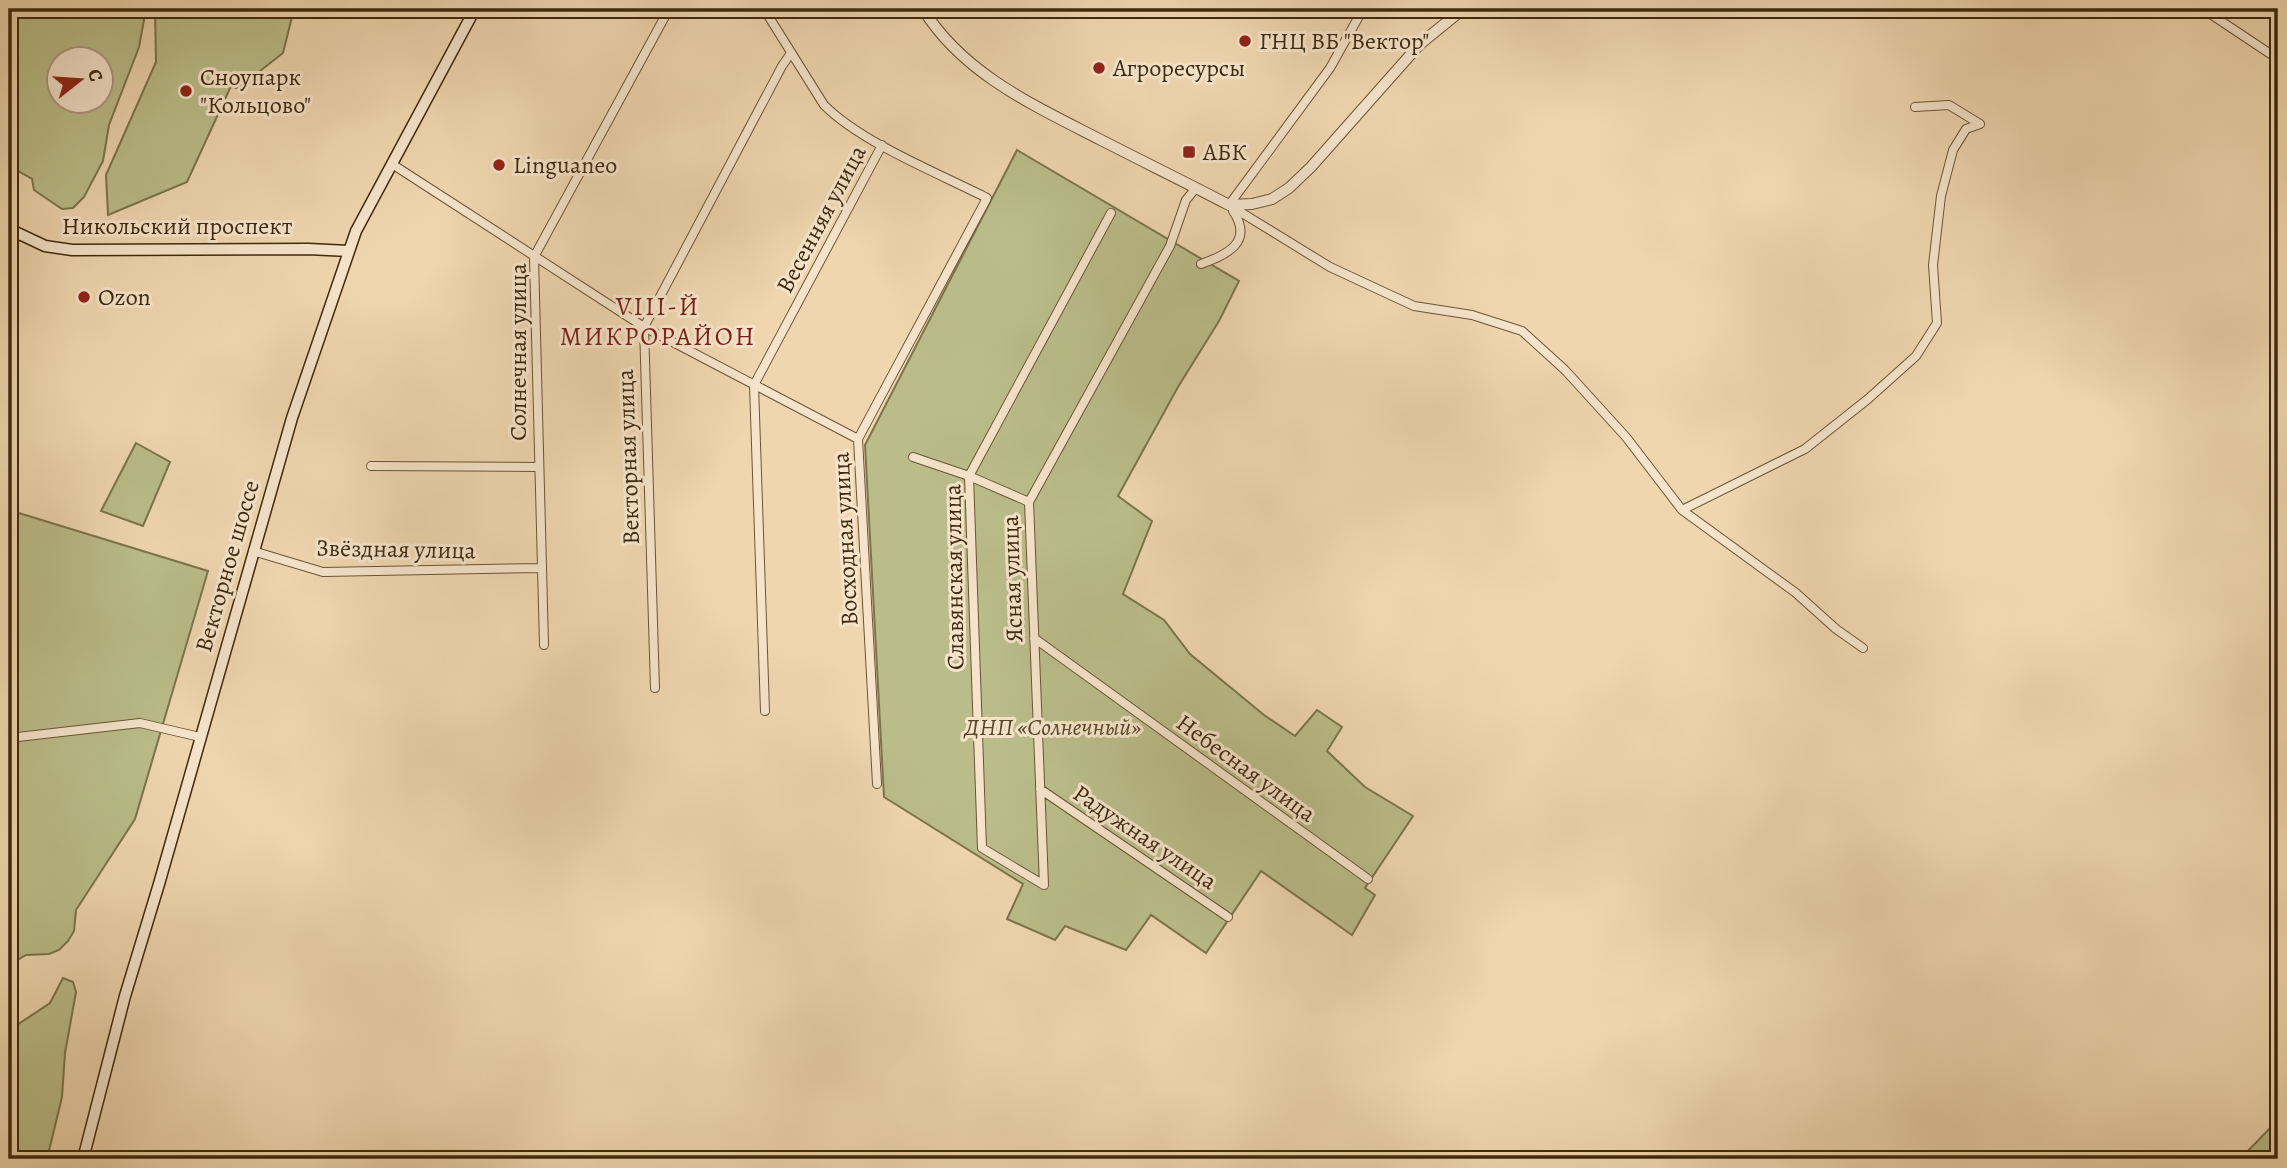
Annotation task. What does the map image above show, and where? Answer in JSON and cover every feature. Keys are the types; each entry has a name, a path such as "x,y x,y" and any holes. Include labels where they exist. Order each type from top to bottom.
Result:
{"main road":[{"name":"Векторное шоссе","path":"82,1159 125,996 292,418 356,230 475,9"},
{"name":"Никольский проспект","path":"13,231 45,246 72,250 308,248 349,251"}],"street":[{"name":"Солнечная улица","path":"544,645 534,257 637,63 669,9"},
{"path":"764,9 831,112 844,123 882,145"},
{"path":"923,9 934,27 985,75 1029,103 1229,205 1330,267 1415,306 1472,315 1522,331 1565,370 1626,437 1682,510 1796,593 1836,629 1863,648"},
{"path":"1229,205 1330,68 1363,9"},
{"path":"1229,205 1252,204 1272,199 1290,188 1420,44 1463,9"},
{"path":"2203,9 2278,59"},
{"name":"Векторная улица","path":"655,688 644,327 791,53"},
{"path":"1682,510 1805,449 1868,399 1916,356 1937,323 1933,265 1941,196 1953,150 1966,130 1980,124 1949,105 1915,107"},
{"name":"Восходная улица","path":"877,783 859,439 987,198 882,145"},
{"name":"Весенняя улица","path":"754,385 882,145"},
{"path":"392,164 644,327 859,439"},
{"name":"Ясная улица","path":"1044,885 1028,502 1170,246 1186,200 1196,188"},
{"path":"1201,264 1223,256 1235,246 1241,229 1240,220 1229,205"},
{"name":"Славянская улица","path":"1044,885 982,848 968,476 1111,214"},
{"path":"9,250 13,231"},
{"path":"754,385 765,711"},
{"path":"913,457 968,476 1028,502"},
{"path":"371,466 538,467"},
{"name":"Звёздная улица","path":"253,551 323,572 541,568"},
{"name":"Небесная улица","path":"1034,638 1368,879"},
{"path":"9,738 140,723 200,737"},
{"name":"Радужная улица","path":"1040,789 1227,918"}],"green space":[{"path":"9,9 146,9 139,47 116,107 116,46 46,46 46,116 112,116 103,161 84,197 73,208 62,209 34,190 32,179 9,166"},
{"name":"Сноупарк \"Кольцово\"","path":"155,9 294,9 283,53 255,75 242,90 231,86 187,182 108,215 106,175 156,62"},
{"name":"ДНП «Солнечный»","path":"1017,150 1239,281 1219,321 1178,387 1118,496 1152,521 1123,594 1164,620 1190,654 1264,715 1295,736 1317,710 1342,727 1327,751 1365,787 1413,816 1365,888 1375,895 1352,935 1261,871 1206,953 1151,915 1126,950 1065,926 1055,940 1007,919 1023,884 884,797 865,445"},
{"path":"136,443 170,462 143,526 101,511"},
{"path":"9,510 208,571 135,819 76,910 74,931 68,941 59,950 49,954 26,955 9,965"},
{"path":"63,978 73,982 76,992 65,1053 62,1097 47,1159 9,1159 9,1036 14,1027 50,1003"},
{"path":"2278,1120 2278,1159 2240,1159"}],"place":[{"name":"ГНЦ ВБ \"Вектор\"","path":"1245,41"},
{"name":"Агроресурсы","path":"1099,68"},
{"name":"Сноупарк \"Кольцово\"","path":"186,91"},
{"name":"АБК","path":"1189,152"},
{"name":"Linguaneo","path":"499,165"},
{"name":"Ozon","path":"84,297"}],"district":[{"name":"VIII-Й МИКРОРАЙОН","path":"658,321"}]}
